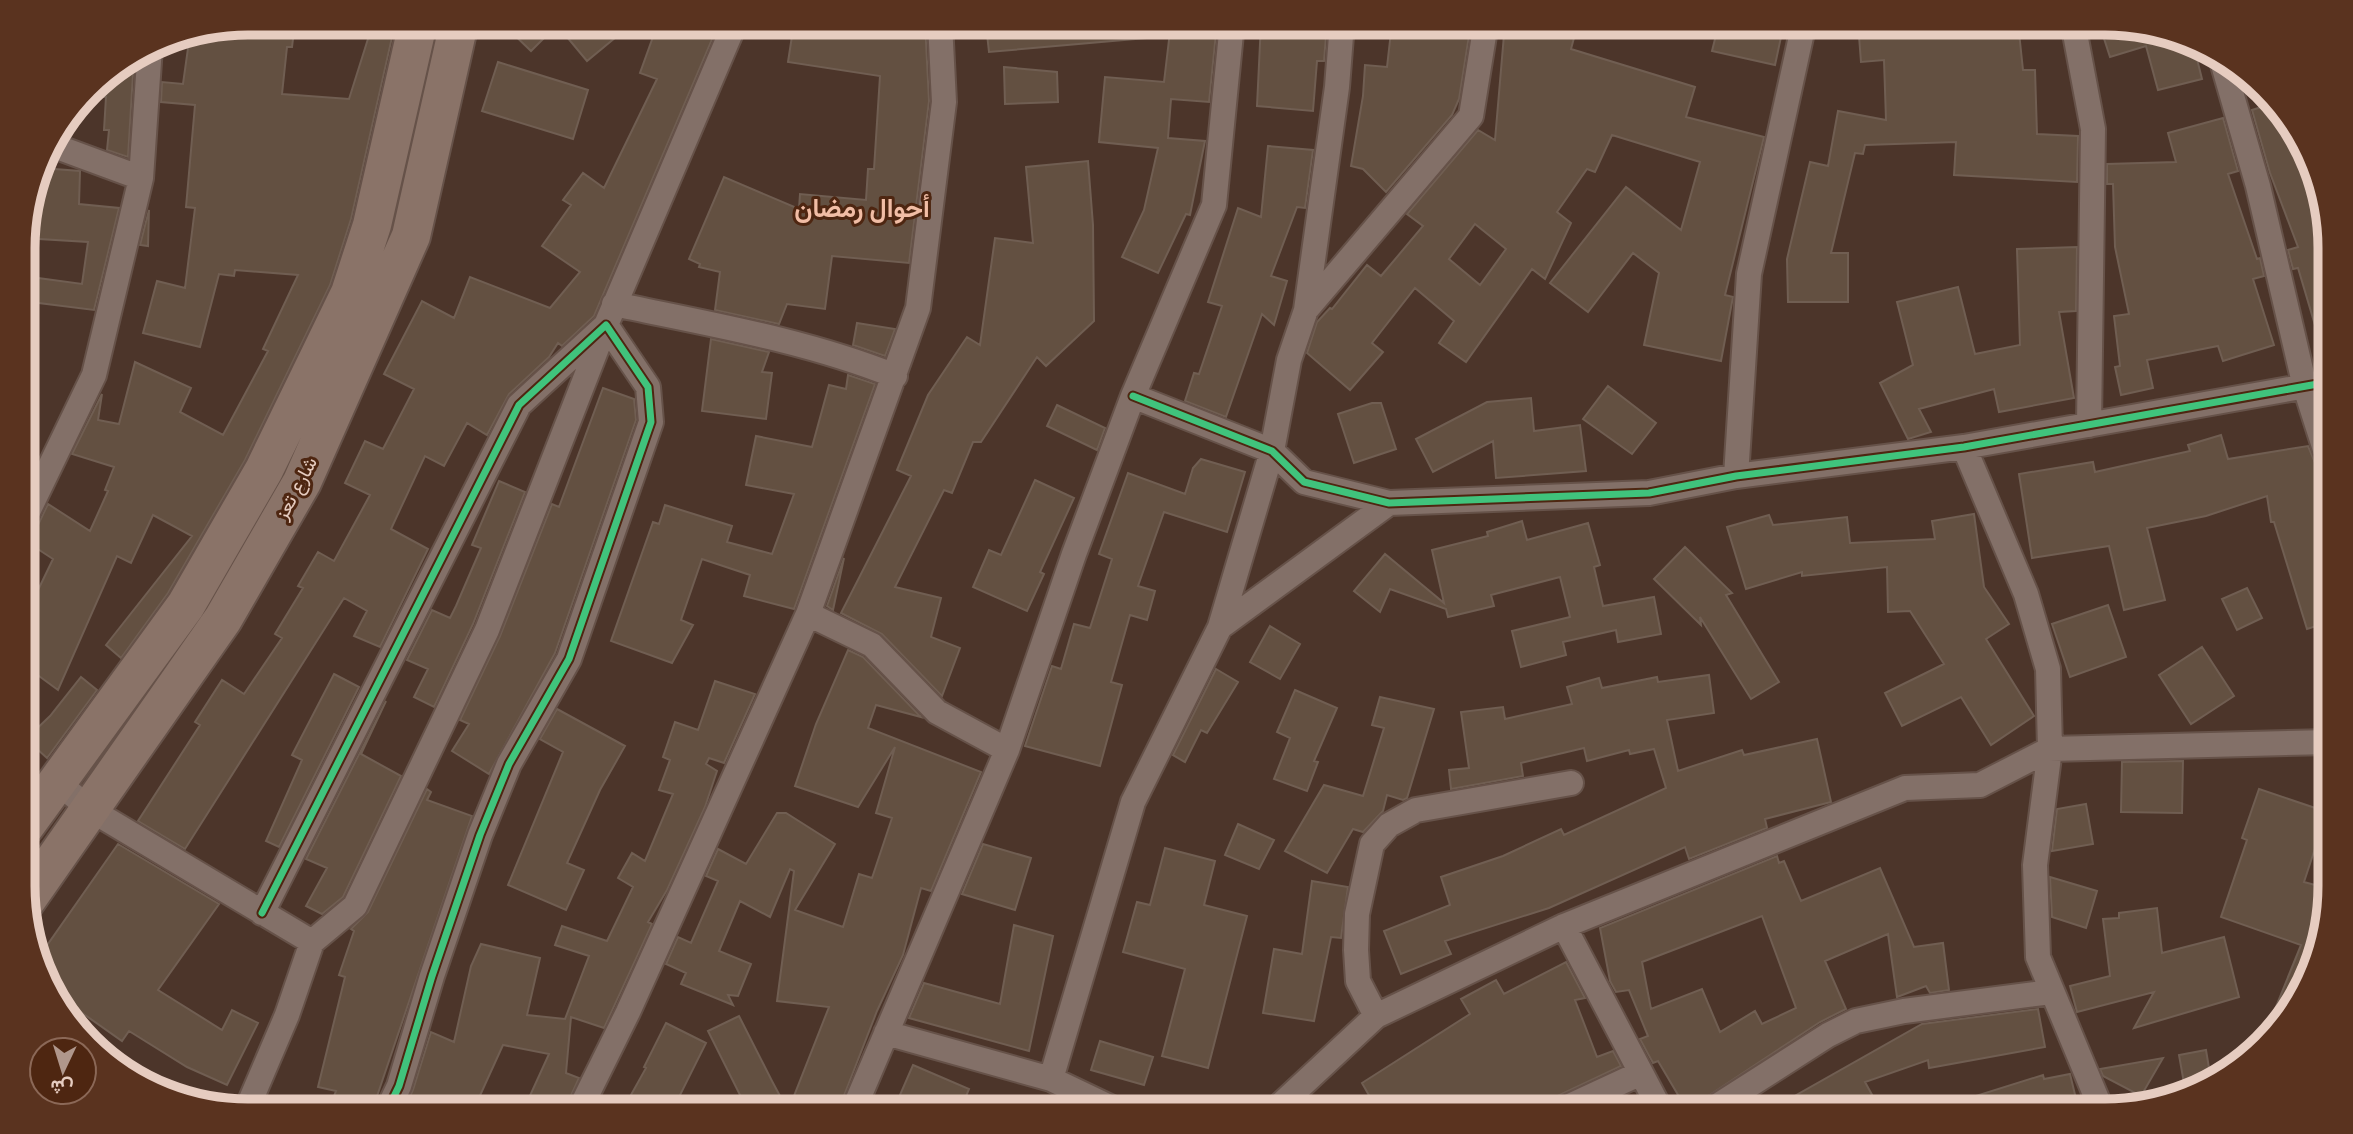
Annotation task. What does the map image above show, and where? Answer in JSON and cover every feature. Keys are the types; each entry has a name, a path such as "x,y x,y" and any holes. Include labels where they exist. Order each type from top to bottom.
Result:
{"main road":[{"name":"شارع تعز","path":"35,811 186,605 264,470 350,293 372,225 415,35"},
{"name":"شارع تعز","path":"35,888 223,619 302,482 411,236 456,35"}],"street":[{"path":"251,1099 287,1015 312,942 355,906 475,655 610,314 729,35"},
{"path":"585,1099 628,1012 808,614 918,308 944,102 941,35"},
{"path":"858,1099 1007,750 1074,554 1133,396 1214,205 1231,35"},
{"path":"1051,1079 1133,802 1220,627 1272,451 1289,360 1306,310 1337,87 1341,35"},
{"path":"1306,310 1471,116 1484,35"},
{"path":"1736,477 1749,274 1801,35"},
{"path":"2075,35 2093,129 2089,425"},
{"path":"35,497 94,375 141,178 149,60"},
{"path":"1133,396 1272,451 1304,482 1389,503 1649,493 1736,477 1964,447 2317,384 2225,73"},
{"path":"60,148 141,178"},
{"path":"262,913 519,405 610,314"},
{"path":"610,314 786,340 845,356 895,376"},
{"path":"393,1099 480,835 509,764 569,659 651,422 648,387 610,314"},
{"path":"1964,447 2026,594 2048,669 2050,749 2035,865 2038,957 2097,1099"},
{"path":"1220,627 1389,503"},
{"path":"808,614 872,645 937,712 1007,750"},
{"path":"1287,1099 1376,1016 1564,926 1905,788 1980,785 2050,749 2318,742"},
{"path":"56,781 91,810 312,942"},
{"path":"1376,1016 1358,981 1356,950 1357,914 1372,844 1389,825 1416,810 1572,783"},
{"path":"1564,926 1655,1099"},
{"path":"1728,1099 1828,1035 1856,1021 1904,1011 2051,992"},
{"path":"886,1032 1051,1079 1093,1099"},
{"path":"1585,1099 1642,1073"}],"building":[{"path":"234,35 294,35 292,47 287,47 282,94 349,99 369,35 393,35 351,219 330,285 245,460 168,593 121,658 106,645 192,536 153,515 131,563 117,556 58,690 35,673 35,596 53,559 35,547 35,528 48,504 90,531 108,491 105,490 114,467 72,454 102,394 98,420 119,424 135,362 191,388 180,412 223,435 268,351 263,349 298,275 235,270 234,276 219,274 200,347 143,333 157,281 185,288 195,208 186,207 195,105 161,102 162,82 183,84 189,43"},
{"path":"514,35 547,35 531,51"},
{"path":"565,35 618,35 587,61"},
{"path":"654,35 714,35 594,316 562,346 558,343 549,357 509,394 487,435 467,423 444,466 425,456 391,529 428,549 380,647 354,636 367,611 344,598 185,849 138,821 200,725 195,722 222,680 244,694 282,638 275,634 303,588 298,586 318,552 334,561 370,495 345,483 365,441 383,449 414,389 384,374 422,301 454,318 470,277 550,308 580,272 542,246 571,205 563,200 583,173 604,188 657,79 640,73"},
{"path":"792,35 926,35 929,101 909,263 832,256 825,309 787,304 779,324 715,310 720,272 699,267 700,264 689,259 724,177 799,209 800,194 866,200 868,169 874,169 880,76 788,62"},
{"path":"987,35 1146,35 1146,38 989,52"},
{"path":"1170,35 1216,35 1209,102 1171,99 1168,138 1205,141 1190,215 1186,214 1158,273 1122,257 1144,210 1158,148 1099,142 1105,77 1164,82"},
{"path":"1260,35 1326,35 1324,61 1317,61 1313,111 1257,106"},
{"path":"1391,35 1469,35 1459,99 1452,115 1386,192 1363,169 1351,166 1363,96 1365,65 1387,67"},
{"path":"1504,35 1575,35 1571,49 1695,87 1686,117 1764,137 1725,295 1733,297 1721,361 1644,345 1659,273 1633,253 1588,312 1550,283 1626,187 1681,230 1700,162 1612,135 1595,172 1587,169 1557,212 1571,223 1545,279 1532,269 1466,362 1439,343 1454,321 1415,288 1372,343 1383,352 1350,390 1307,353 1317,322 1332,309 1367,265 1381,276 1423,226 1407,214 1478,130 1495,140","holes":["1475,224 1506,249 1480,285 1449,259"]},
{"path":"1716,35 1781,35 1775,65 1712,51"},
{"path":"1859,35 2019,35 2023,70 2035,70 2037,134 2078,136 2077,182 1954,175 1956,142 1865,145 1863,154 1855,153 1831,253 1848,253 1848,302 1788,302 1787,259 1810,162 1828,166 1838,111 1886,120 1884,60 1861,62"},
{"path":"2103,35 2147,39 2196,56 2202,79 2158,90 2146,46 2110,57"},
{"path":"498,62 588,90 573,139 482,111"},
{"path":"1004,67 1057,72 1058,102 1005,104"},
{"path":"133,69 128,157 107,150 109,130 104,130 106,97 102,97 107,88"},
{"path":"2264,106 2282,130 2302,166 2311,193 2318,248 2318,335 2298,268 2293,269 2288,250 2298,247 2270,173 2252,110"},
{"path":"2223,118 2238,171 2228,174 2257,259 2260,258 2264,276 2253,279 2274,345 2223,361 2218,346 2147,360 2153,388 2121,395 2115,367 2120,366 2114,316 2129,314 2115,247 2113,184 2107,184 2107,164 2176,162 2168,133"},
{"path":"1268,146 1313,150 1305,208 1297,207 1271,276 1287,281 1274,325 1262,314 1226,417 1185,401 1194,373 1199,374 1222,306 1208,302 1238,208 1261,217"},
{"path":"1088,161 1093,225 1094,321 1046,366 1037,357 981,442 973,442 952,493 944,490 895,587 941,598 931,637 960,648 942,696 882,634 841,613 911,476 897,470 928,395 967,337 980,345 995,238 1033,243 1026,167"},
{"path":"50,169 80,171 79,204 119,208 94,310 35,303 35,278 82,284 88,242 35,239 42,193"},
{"path":"149,210 148,246 140,245"},
{"path":"2077,247 2076,311 2059,312 2074,398 1999,412 1994,389 1919,409 1931,432 1908,439 1880,383 1913,365 1897,302 1958,287 1975,354 2020,345 2017,249"},
{"path":"857,323 895,329 885,356 853,345"},
{"path":"711,339 769,352 762,372 772,373 766,419 702,411"},
{"path":"848,375 875,384 794,609 744,596 750,575 702,559 681,620 693,625 672,663 611,641 653,522 659,524 665,505 732,526 727,542 772,554 794,494 746,485 756,436 812,447 829,385 846,389"},
{"path":"1608,386 1656,423 1632,454 1583,419"},
{"path":"603,388 634,399 636,420 555,653 489,774 452,751 469,724 460,720 500,636 552,504 559,507"},
{"path":"1531,398 1534,431 1580,425 1586,471 1496,478 1493,441 1433,472 1416,439 1487,402"},
{"path":"1372,403 1381,403 1396,449 1354,463 1338,414"},
{"path":"1057,405 1105,428 1097,450 1047,426"},
{"path":"2221,435 2228,459 2308,446 2318,470 2318,626 2307,629 2274,522 2271,522 2267,496 2206,516 2147,528 2165,600 2124,610 2109,546 2032,558 2019,474 2093,462 2095,472 2190,451 2188,445"},
{"path":"1201,459 1245,472 1227,532 1164,512 1138,586 1155,591 1147,620 1130,615 1111,682 1122,685 1100,766 1025,746 1052,666 1061,669 1074,624 1090,628 1112,559 1099,554 1128,473 1185,494 1193,468"},
{"path":"1035,480 1074,498 1040,572 1044,574 1027,611 973,587 989,550 1001,555"},
{"path":"499,481 525,492 473,624 434,707 414,697 428,669 407,660 432,610 450,618 481,548 472,545"},
{"path":"1974,514 1984,587 2009,624 1986,639 2034,716 1991,745 1961,697 1902,726 1885,693 1944,664 1910,611 1888,612 1887,567 1802,576 1802,572 1746,589 1727,527 1769,515 1773,525 1847,517 1850,543 1935,539 1932,521"},
{"path":"1522,521 1527,540 1588,523 1600,565 1594,567 1603,606 1654,597 1661,634 1618,642 1616,630 1563,642 1566,655 1521,667 1512,631 1570,617 1560,577 1491,595 1494,606 1448,617 1446,609 1390,589 1380,612 1354,591 1385,554 1444,603 1432,550 1488,536 1487,532"},
{"path":"1685,547 1732,593 1726,595 1779,682 1751,699 1700,617 1701,625 1654,579"},
{"path":"844,558 833,610 827,606"},
{"path":"2247,588 2262,618 2237,630 2222,599"},
{"path":"2108,605 2126,657 2070,677 2052,624"},
{"path":"1270,626 1300,644 1280,679 1250,662"},
{"path":"2202,647 2234,696 2191,724 2159,675"},
{"path":"848,650 863,657 921,717 876,705 868,728 981,772 931,891 921,888 903,955 877,1011 843,1099 802,1099 794,1096 829,1007 777,1001 794,871 790,869 770,917 740,901 719,951 751,964 738,996 728,995 733,1005 681,984 686,973 666,964 678,937 691,943 718,881 706,876 718,849 746,864 777,813 786,813 835,844 795,910 843,927 859,874 872,878 892,818 876,813 895,747 858,807 795,786 816,724"},
{"path":"1216,669 1238,682 1207,733 1201,730 1185,762 1173,755"},
{"path":"334,674 359,687 279,847 266,841 302,760 292,755"},
{"path":"1709,675 1714,713 1667,720 1678,771 1742,750 1744,755 1817,739 1831,802 1765,819 1767,828 1689,859 1685,847 1549,908 1445,941 1451,954 1401,974 1384,931 1450,905 1441,877 1503,856 1561,829 1564,835 1666,788 1654,749 1630,754 1629,750 1587,761 1584,748 1521,763 1523,776 1451,789 1449,770 1469,768 1461,712 1503,707 1505,719 1572,704 1567,687 1599,678 1602,688 1657,677 1658,682"},
{"path":"81,677 97,690 47,758 35,747 35,730"},
{"path":"715,681 755,694 724,763 709,758 706,764 717,771 705,807 667,890 648,922 652,924 604,1028 571,1017 566,1073 579,1078 569,1099 528,1099 549,1054 503,1045 478,1099 409,1099 431,1032 454,1042 471,966 481,944 540,958 527,1015 565,1019 589,956 555,945 562,926 607,941 633,887 618,878 632,853 645,861 673,794 659,790 670,760 663,757 675,722 698,730"},
{"path":"1295,690 1337,708 1314,761 1318,762 1307,791 1274,779 1290,738 1277,732"},
{"path":"1380,697 1434,709 1407,798 1403,800 1387,795 1383,811 1363,832 1353,829 1327,873 1285,851 1324,785 1363,796 1384,728 1372,725"},
{"path":"386,701 361,754 401,776 343,897 322,914 306,906 327,868 306,859"},
{"path":"557,709 625,746 600,790 567,863 584,870 566,910 508,885 563,752 540,739"},
{"path":"2183,761 2182,813 2121,812 2122,762"},
{"path":"427,789 431,792 427,800 472,816 376,1099 333,1099 336,1091 318,1087 345,977 339,975 354,931 351,929 368,912"},
{"path":"2259,789 2318,809 2318,839 2304,882 2318,886 2311,941 2296,980 2271,1019 2301,945 2221,917 2247,840 2242,838"},
{"path":"2086,804 2093,844 2052,851 2057,809"},
{"path":"1238,824 1274,840 1259,869 1225,855"},
{"path":"118,844 219,904 158,990 222,1030 232,1010 258,1023 227,1085 187,1067 129,1031 122,1041 73,1006 51,968 45,949"},
{"path":"983,844 1031,858 1015,910 962,894"},
{"path":"1165,848 1215,861 1204,905 1247,916 1208,1068 1162,1056 1185,969 1123,952 1137,902 1150,905"},
{"path":"1777,856 1779,863 1784,861 1801,901 1880,868 1914,947 1943,943 1949,990 1930,993 1926,986 1897,997 1888,934 1825,961 1846,1009 1820,1022 1704,1099 1680,1099 1658,1061 1653,1063 1640,1039 1648,1036 1629,990 1616,992 1610,981 1600,928","holes":["1762,916 1796,1008 1762,1024 1755,1011 1720,1032 1702,989 1651,1009 1642,962"]},
{"path":"2050,877 2097,891 2086,928 2052,917"},
{"path":"1312,881 1348,887 1341,938 1331,937 1314,1021 1263,1013 1274,949 1302,954"},
{"path":"2157,908 2162,953 2224,937 2239,997 2134,1028 2154,992 2077,1012 2070,986 2110,976 2103,919 2119,918 2119,913"},
{"path":"1014,925 1053,936 1029,1051 909,1018 924,983 1000,1004"},
{"path":"1566,962 1585,998 1575,1000 1597,1057 1613,1051 1621,1066 1552,1099 1371,1099 1362,1083 1470,1014 1461,999 1496,980 1504,994"},
{"path":"2038,1009 2045,1047 1929,1068 1928,1060 1865,1082 1874,1099 1789,1099 1922,1024"},
{"path":"739,1016 782,1099 742,1099 708,1031"},
{"path":"666,1023 706,1043 680,1095 687,1099 629,1099 646,1068 644,1067"},
{"path":"1100,1041 1153,1057 1144,1085 1091,1070"},
{"path":"2206,1050 2209,1071 2184,1084 2179,1055"},
{"path":"2163,1058 2141,1096 2103,1076 2100,1069"},
{"path":"913,1065 969,1089 965,1099 898,1099"},
{"path":"2070,1074 2076,1099 1966,1099 2043,1075 2044,1079"}],"cycle path":[{"path":"262,913 519,405 606,325 648,387 651,422 569,659 509,764 480,835 393,1099"},
{"path":"1133,396 1272,451 1304,482 1389,503 1649,493 1736,476 1964,447 2318,384"}],"district":[{"name":"أحوال رمضان","path":"862,207"}]}
